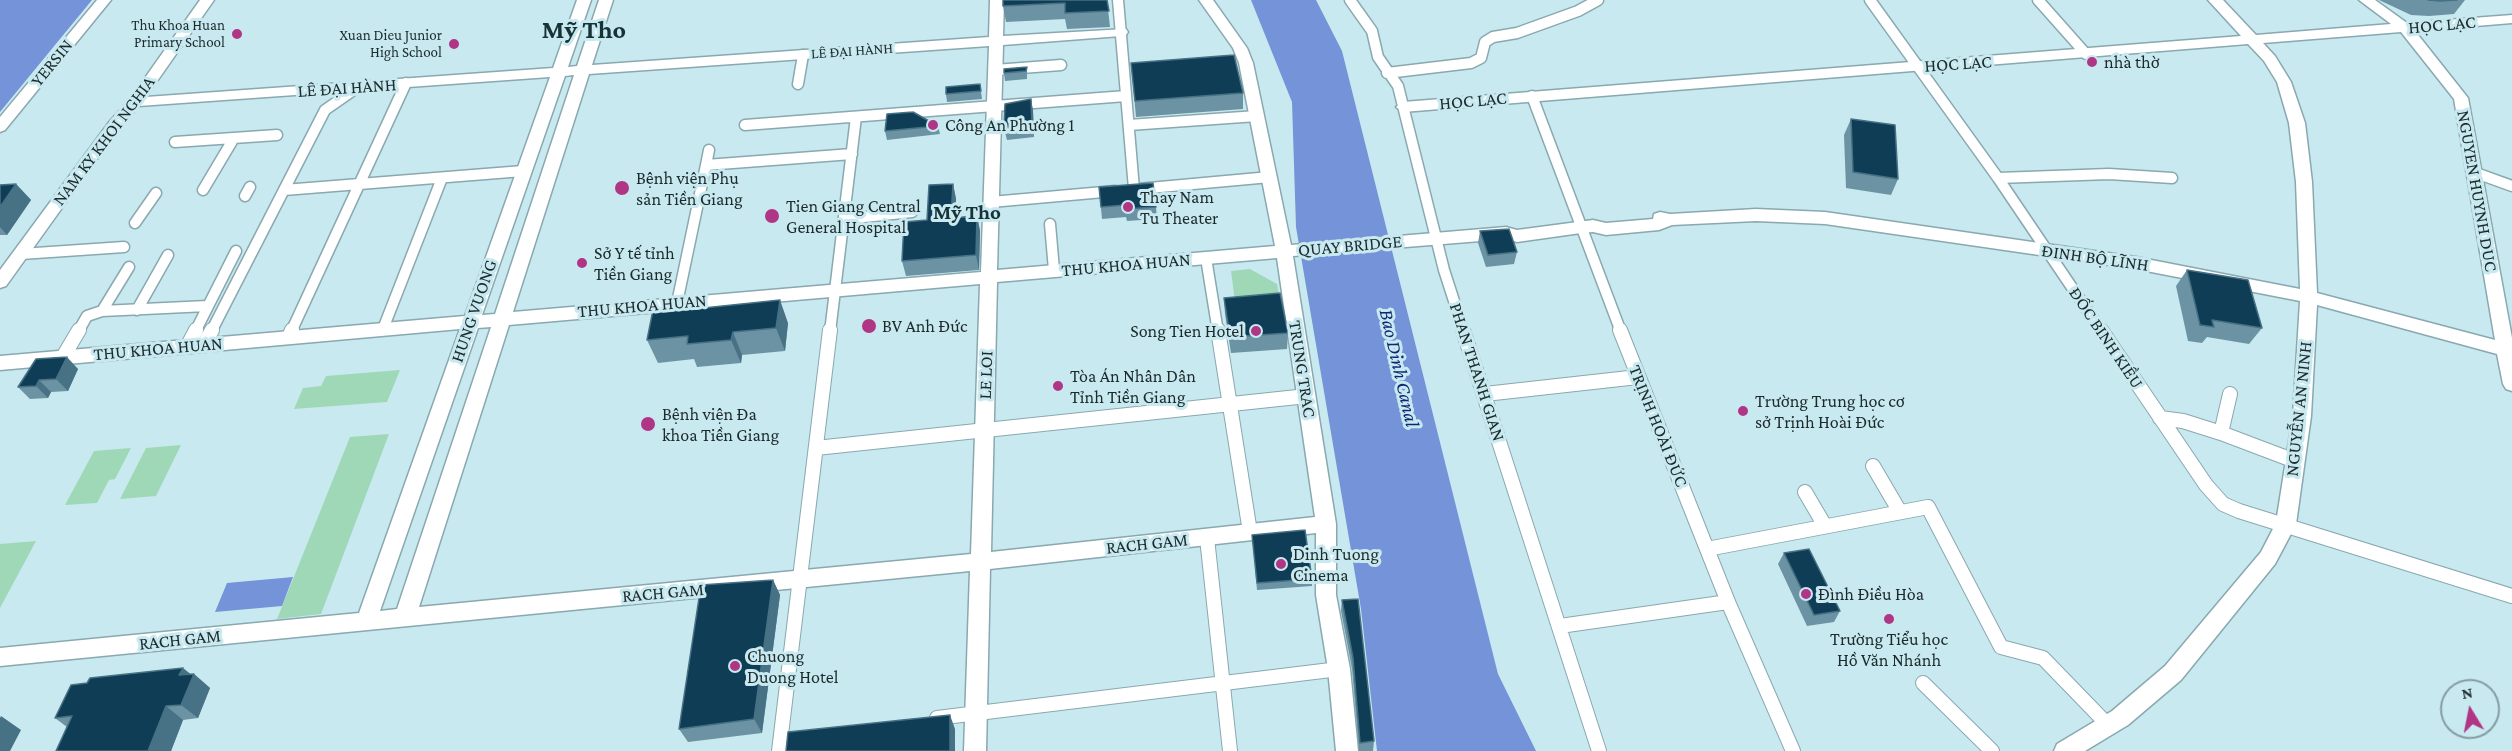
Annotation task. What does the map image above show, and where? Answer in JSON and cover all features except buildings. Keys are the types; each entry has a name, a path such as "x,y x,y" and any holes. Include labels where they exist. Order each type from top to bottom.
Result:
{"main road":[{"name":"YERSIN","path":"0,127 104,0"},
{"name":"NAM KY KHOI NGHIA","path":"0,282 115,124 135,102 207,0"},
{"name":"HUNG VUONG","path":"366,622 584,0"},
{"name":"HUNG VUONG","path":"405,618 606,0"},
{"name":"LE LOI","path":"975,751 997,0"},
{"name":"TRUNG TRAC","path":"1206,0 1240,48 1240,63 1257,116 1289,252 1306,396 1326,524 1326,595 1339,669 1347,751"},
{"name":"NGUYỄN AN NINH","path":"2074,749 2120,718 2173,673 2268,558 2286,524 2302,416 2309,297 2304,182 2297,123 2284,82 2270,59 2215,0"},
{"name":"NGUYEN HUYNH DUC","path":"2366,0 2405,28 2461,98 2476,173 2483,231 2510,351 2512,384"},
{"name":"HỌC LẠC","path":"1403,107 2512,19"},
{"name":"LÊ ĐẠI HÀNH","path":"135,102 1121,32"},
{"path":"512,201 540,198"},
{"name":"ĐINH BỘ LĨNH","path":"1416,240 1506,233 1517,236 1580,227 1606,229 1659,224 1670,219 1756,214 1825,218 2136,263 2309,297 2510,351"},
{"name":"QUAY BRIDGE","path":"1289,252 1416,240"},
{"name":"THU KHOA HUAN","path":"0,363 1054,270 1289,252"},
{"path":"437,416 471,413"},
{"name":"RACH GAM","path":"0,657 980,562 1326,524"}],"street":[{"path":"1118,0 1121,32 1130,72 1126,96 1134,189"},
{"name":"PHAN THANH GIAN","path":"1350,0 1372,31 1378,57 1398,86 1434,238 1599,751"},
{"path":"1387,73 1471,63 1481,58 1485,42 1493,37 1517,33 1578,11 1598,0"},
{"name":"ĐỐC BINH KIỀU","path":"1870,0 1998,177 2206,485 2223,504 2239,511 2512,596"},
{"path":"2038,0 2086,54"},
{"path":"798,84 803,55"},
{"path":"995,70 1061,65"},
{"path":"289,337 406,83"},
{"path":"195,346 284,190 325,110 358,87"},
{"path":"745,125 1126,96"},
{"name":"TRỊNH HOÀI ĐỨC","path":"1532,96 1638,377 1728,602 1793,751"},
{"path":"1129,125 1257,116"},
{"path":"784,742 799,580 856,117"},
{"path":"175,142 277,135"},
{"path":"203,190 234,138"},
{"path":"677,303 709,150"},
{"path":"706,165 852,154"},
{"path":"284,190 523,171"},
{"path":"2476,173 2512,186"},
{"path":"1998,177 2109,174 2172,178"},
{"path":"991,202 1270,177"},
{"path":"383,329 442,178"},
{"path":"135,223 156,193"},
{"path":"844,219 912,212"},
{"path":"1050,224 1054,270"},
{"path":"21,254 124,247"},
{"path":"195,346 207,306 236,251"},
{"path":"137,310 168,255"},
{"path":"1206,258 1250,532"},
{"path":"102,311 129,267"},
{"path":"63,357 87,316 102,311 207,306"},
{"path":"1485,394 1638,377"},
{"path":"2221,433 2230,394"},
{"path":"816,448 1306,396"},
{"path":"2160,418 2183,421 2221,433 2295,461"},
{"path":"1873,466 1900,512"},
{"path":"1805,492 1825,526"},
{"path":"1707,549 1928,507 2001,647 2043,658 2108,725"},
{"path":"1207,538 1230,751"},
{"path":"1560,626 1728,602"},
{"path":"918,721 1339,669"},
{"path":"1923,683 1992,751"}],"green space":[{"path":"1250,269 1277,284 1281,305 1236,309 1231,271"},
{"path":"400,370 387,402 294,409 303,388 321,386 326,376"},
{"path":"389,434 321,614 277,619 350,437"},
{"path":"181,445 156,496 120,499 146,448"},
{"path":"131,448 115,479 109,480 97,503 65,505 94,451"},
{"path":"36,541 0,608 0,544"}],"water":[{"path":"0,0 92,0 0,112"},
{"name":"Bao Dinh Canal","path":"1251,0 1316,0 1342,51 1498,674 1536,751 1377,751 1361,609 1296,227 1292,102"},
{"path":"293,577 282,606 215,612 227,583"}],"place":[{"name":"Thu Khoa Huan Primary School","path":"237,34"},
{"name":"Xuan Dieu Junior High School","path":"454,44"},
{"name":"nhà thờ","path":"2092,62"},
{"name":"Công An Phường 1","path":"933,125"},
{"name":"Bệnh viện Phụ sản Tiền Giang","path":"622,188"},
{"name":"Thay Nam Tu Theater","path":"1128,207"},
{"name":"Tien Giang Central General Hospital","path":"772,216"},
{"name":"Sở Y tế tỉnh Tiền Giang","path":"582,263"},
{"name":"BV Anh Đức","path":"869,326"},
{"name":"Song Tien Hotel","path":"1256,331"},
{"name":"Tòa Án Nhân Dân Tỉnh Tiền Giang","path":"1058,386"},
{"name":"Trường Trung học cơ sở Trịnh Hoài Đức","path":"1743,411"},
{"name":"Bệnh viện Đa khoa Tiền Giang","path":"648,424"},
{"name":"Dinh Tuong Cinema","path":"1281,564"},
{"name":"Đình Điều Hòa","path":"1806,594"},
{"name":"Trường Tiểu học Hồ Văn Nhánh","path":"1889,619"},
{"name":"Chuong Duong Hotel","path":"735,666"}],"district":[{"name":"Mỹ Tho","path":"584,30"},
{"name":"Mỹ Tho","path":"967,213"}]}
